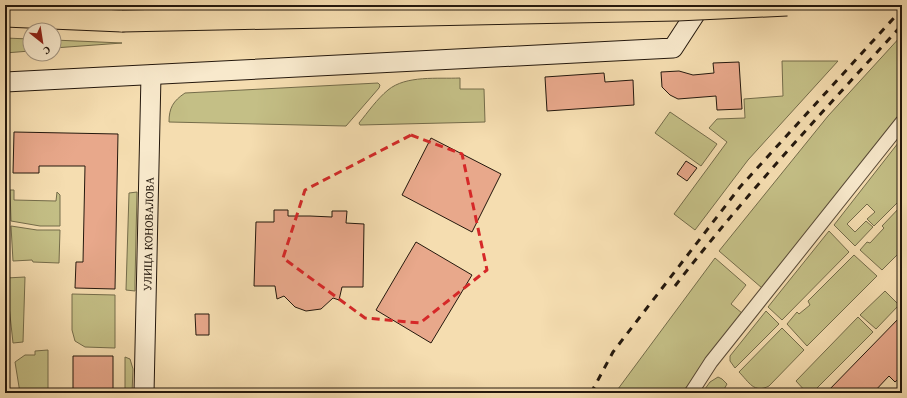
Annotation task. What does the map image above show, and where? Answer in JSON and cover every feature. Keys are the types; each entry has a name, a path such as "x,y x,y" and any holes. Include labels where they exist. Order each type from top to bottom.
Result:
{"main road":[{"path":"5,82 673,48 702,5"},
{"path":"5,16 122,21 677,10 787,5"},
{"name":"УЛИЦА КОНОВАЛОВА","path":"144,393 151,75"}],"street":[{"path":"691,393 711,362 902,122"}],"highlighted area":[{"path":"411,135 462,154 487,270 420,323 365,318 283,258 305,190"}],"shaded area":[{"path":"902,35 902,114 762,288 719,251 828,116"},
{"path":"5,38 22,39 22,52 5,53"},
{"path":"62,40 122,43 62,47"},
{"path":"782,61 838,61 748,160 695,230 674,214 727,142 709,128 717,119 745,118 744,99 783,96"},
{"path":"460,78 460,89 484,89 485,122 360,125 359,123 380,97 395,85 422,79"},
{"path":"378,83 380,85 379,88 346,126 169,122 172,105 185,93"},
{"path":"670,112 717,144 701,166 655,133"},
{"path":"902,138 902,198 874,226 867,219 875,212 867,204 847,224 855,232 866,221 873,227 855,246 834,225"},
{"path":"10,190 14,190 14,200 56,201 57,192 60,195 60,226 40,226 11,221"},
{"path":"137,192 135,291 126,290 129,193"},
{"path":"902,205 902,250 882,270 860,250 867,242 870,243 884,228 882,226"},
{"path":"11,226 37,230 60,230 59,263 33,262 32,260 13,261"},
{"path":"829,231 849,252 782,320 768,307"},
{"path":"854,255 877,276 807,346 787,324 797,312 799,314 810,305 808,301"},
{"path":"715,258 746,285 731,304 742,313 682,393 615,393"},
{"path":"25,277 23,342 13,343 6,278"},
{"path":"885,291 899,305 876,329 860,315"},
{"path":"72,294 115,295 115,348 85,347 75,341 72,330"},
{"path":"766,311 779,324 735,368 730,361 730,356"},
{"path":"858,317 873,332 812,393 807,393 796,381"},
{"path":"782,328 804,350 769,386 759,389 756,388 752,386 739,372"},
{"path":"48,350 48,392 20,393 15,362 25,355 35,355 35,351"},
{"path":"125,357 130,359 133,369 132,393 125,393"},
{"path":"718,377 727,384 722,393 702,393 710,382"}],"building":[{"path":"739,62 742,109 717,110 716,96 678,99 670,95 662,87 661,72 679,71 693,75 714,73 713,63"},
{"path":"604,73 605,82 633,80 634,105 547,111 545,77"},
{"path":"14,132 118,134 115,289 75,288 76,262 83,262 85,166 39,166 39,173 13,173"},
{"path":"431,138 501,174 472,232 402,195"},
{"path":"686,161 697,168 687,181 677,174"},
{"path":"274,210 288,210 288,216 332,217 332,211 347,211 346,223 364,224 363,287 342,287 339,300 333,298 321,309 306,311 295,307 284,296 277,299 275,286 254,286 256,222 274,222"},
{"path":"416,242 472,275 431,343 376,310"},
{"path":"195,314 209,314 209,335 196,335"},
{"path":"902,315 902,376 895,382 889,376 873,393 826,393"},
{"path":"73,356 113,356 113,393 73,393"}],"railway":[{"path":"591,393 613,352 740,187 902,9"},
{"path":"675,286 757,186 902,25"}]}
